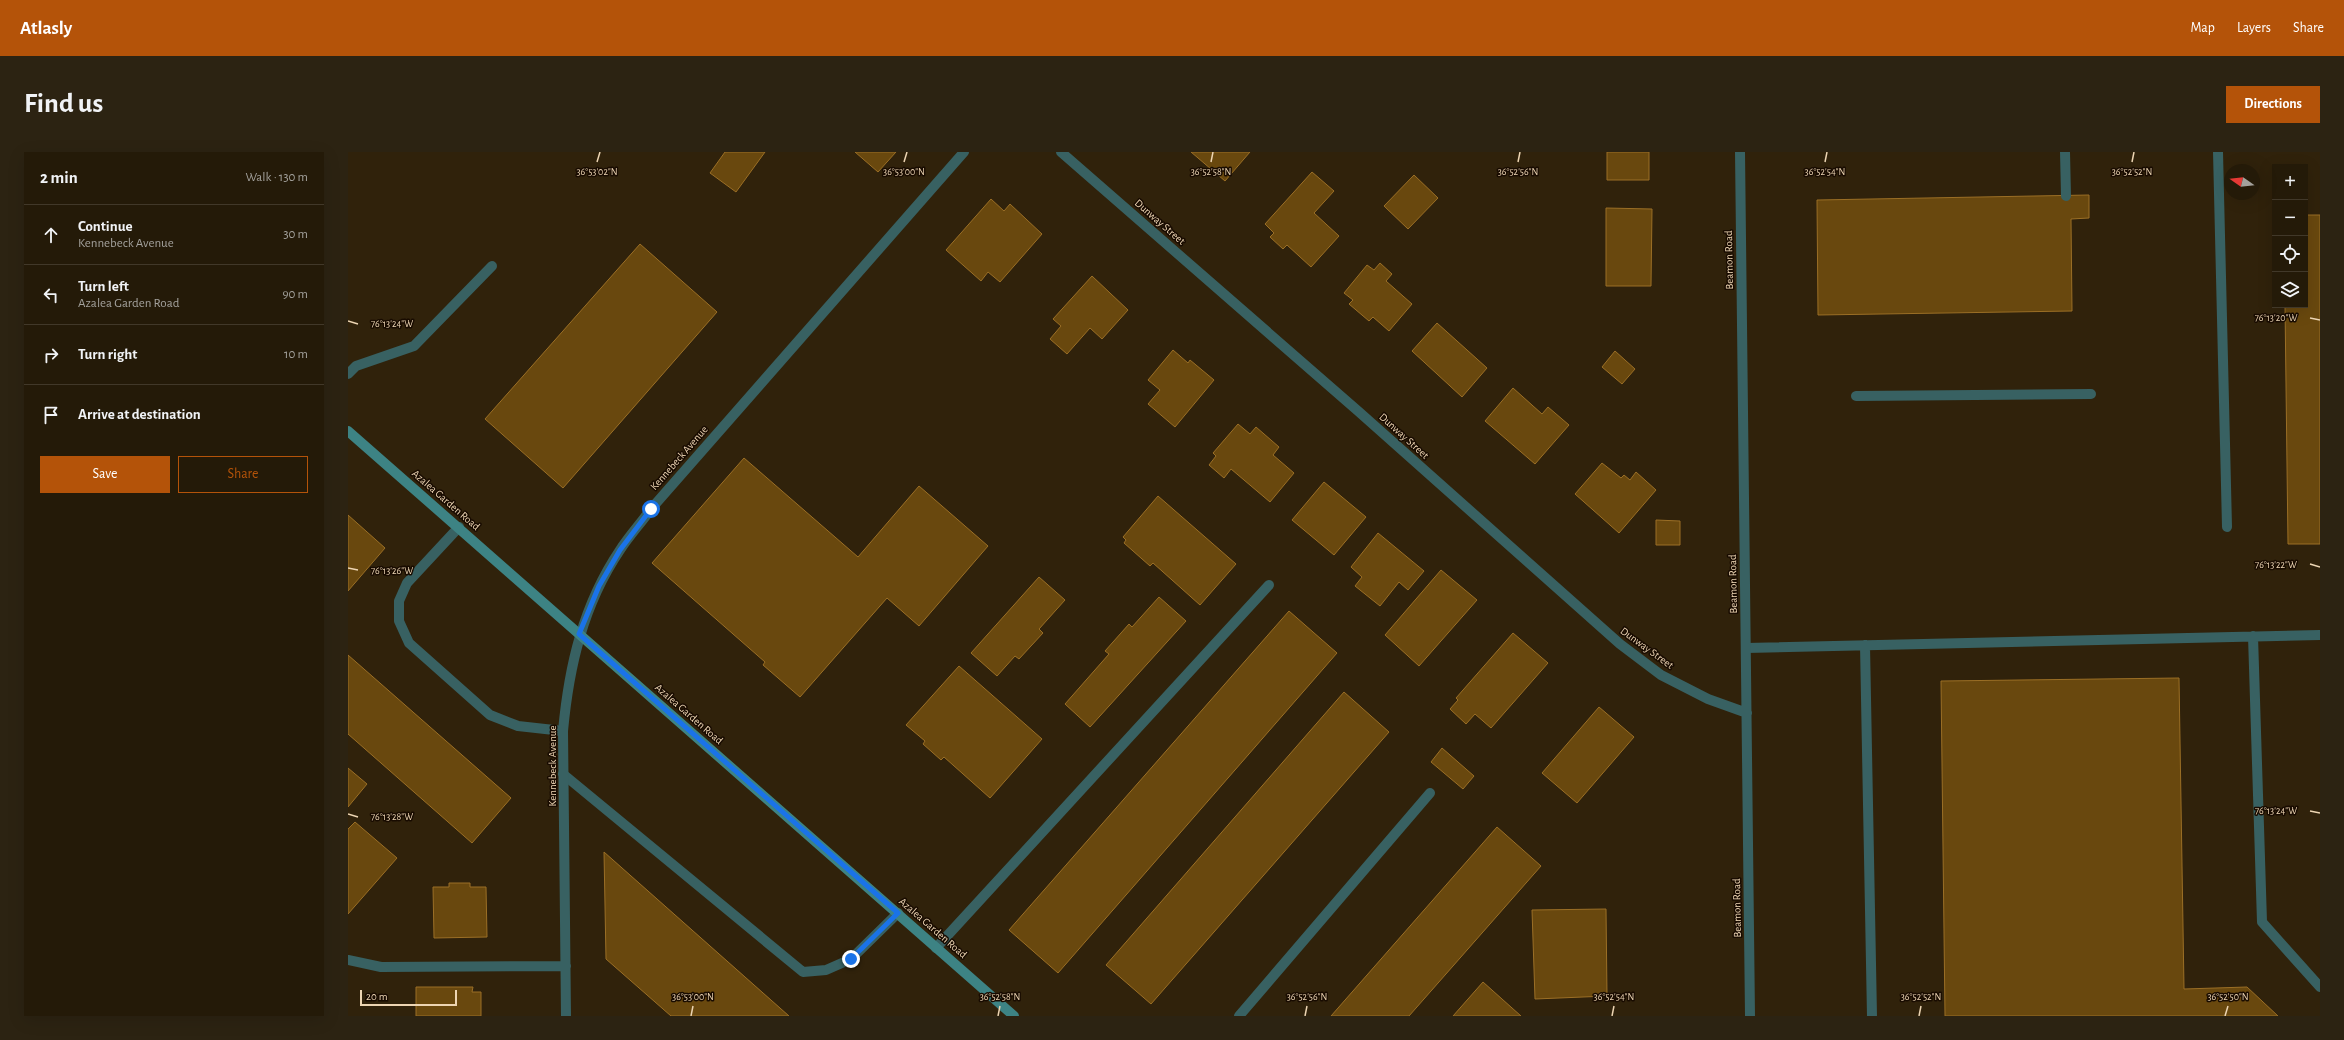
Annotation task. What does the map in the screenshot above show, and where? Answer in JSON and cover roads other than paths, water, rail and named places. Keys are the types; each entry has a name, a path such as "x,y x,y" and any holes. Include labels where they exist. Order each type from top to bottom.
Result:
{"main road":[{"name":"Azalea Garden Road","path":"348,431 1014,1016"}],"street":[{"name":"Kennebeck Avenue","path":"566,1016 563,731 568,684 579,634 599,586 620,550 651,509 964,152"},
{"name":"Dunway Street","path":"1061,152 1346,400 1620,644 1661,675 1708,699 1747,713"},
{"name":"Beamon Road","path":"1740,152 1750,1016"},
{"path":"2065,152 2066,196"},
{"path":"2218,152 2227,526"},
{"path":"348,374 356,366 414,346 492,266"},
{"path":"1856,396 2091,394"},
{"path":"459,527 407,583 399,601 399,621 408,643 490,715 518,726 563,731"},
{"path":"936,948 1269,585"},
{"path":"1746,648 2320,635"},
{"path":"2253,636 2262,922 2320,987"},
{"path":"1865,645 1872,1016"},
{"path":"563,774 803,972 826,970 851,959 898,913"},
{"path":"1239,1016 1430,793"},
{"path":"348,960 381,967 566,966"}]}
